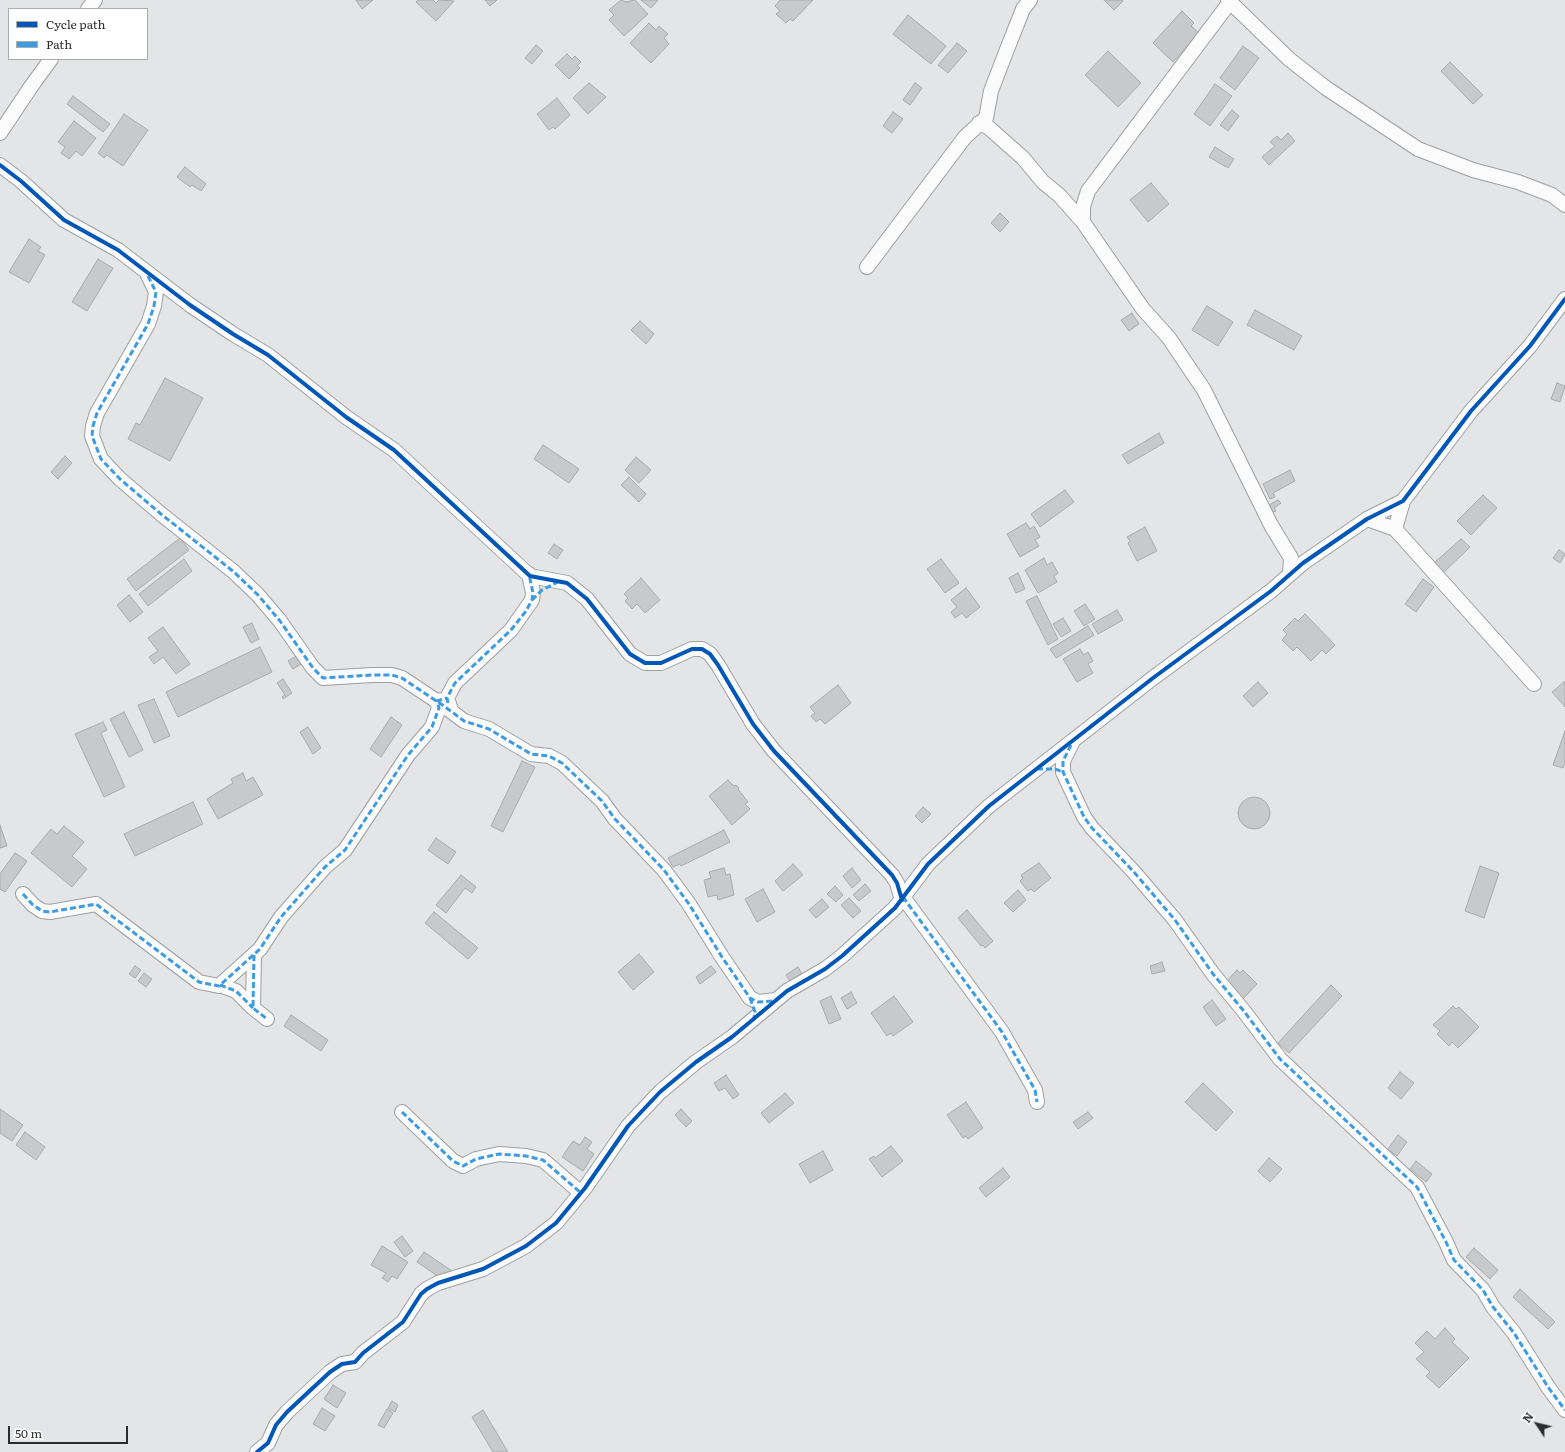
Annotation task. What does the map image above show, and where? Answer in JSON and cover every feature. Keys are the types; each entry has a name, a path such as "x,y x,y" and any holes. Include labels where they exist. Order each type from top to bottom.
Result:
{"street":[{"path":"89,8 95,0"},
{"path":"867,267 965,137 984,123 992,92 1006,52 1023,9 1030,0"},
{"path":"1083,222 1083,207 1088,191 1229,1 1289,59 1326,88 1418,149 1473,170 1525,185 1552,195 1565,205"},
{"path":"0,133 50,60"},
{"path":"984,123 1023,158 1043,182 1059,195 1083,222 1143,309 1169,338 1204,390 1271,525 1297,561"},
{"path":"0,165 21,181 64,220 118,250 208,318 268,355 346,417 394,450 530,576 567,583 586,598 630,654 645,662 661,663 692,649 702,649 710,654 753,724 774,751 892,875 902,898 1002,1032 1035,1090 1037,1102"},
{"path":"1059,195 1071,197 1088,191"},
{"path":"143,268 156,292 154,306 148,324 97,413 92,436 101,459 120,479 234,572 258,595 280,621 313,668 323,678 353,675 392,675 402,678 445,704 464,722 489,729 531,754 549,756 562,763 582,780 602,801 615,819 664,870 689,904 750,998 755,1012 754,1018"},
{"path":"1395,529 1403,501 1471,412 1530,346 1565,299"},
{"path":"257,1452 268,1443 276,1425 286,1412 330,1372 342,1364 355,1362 362,1353 403,1322 421,1294 438,1283 483,1269 526,1246 556,1223 581,1193 628,1126 660,1092 696,1062 732,1038 787,991 825,969 842,956 895,908 928,864 983,812 1153,678 1271,591 1290,574 1297,561 1367,519 1403,501"},
{"path":"1367,519 1395,529 1534,684"},
{"path":"529,574 534,593 532,600"},
{"path":"220,985 260,948 281,916 325,868 345,850 408,755 432,728 439,708 445,704 455,683 511,630 532,600 542,590 560,582"},
{"path":"1074,739 1063,761 1063,772 1084,817 1092,828 1133,871 1175,920 1216,979 1243,1010 1280,1059 1417,1187 1454,1260 1483,1290 1493,1307 1514,1333 1548,1387 1565,1410"},
{"path":"1037,769 1055,769 1063,772"},
{"path":"897,884 914,883"},
{"path":"23,894 33,905 42,911 50,912 96,904 199,982 220,985 236,991 267,1019"},
{"path":"254,954 254,1008"},
{"path":"750,998 758,1002 776,1000"},
{"path":"402,1112 453,1161 463,1166 476,1159 499,1154 526,1156 543,1160 581,1193"}],"building":[{"path":"356,0 373,0 362,9"},
{"path":"418,0 433,0 436,3 439,0 454,1 436,21 416,2"},
{"path":"485,0 497,0 490,6"},
{"path":"621,0 626,2 635,0 648,14 624,36 609,20 614,15 609,10"},
{"path":"641,0 658,0 651,8"},
{"path":"780,0 813,0 793,21 790,19 786,23 776,14 780,11 775,6"},
{"path":"1104,0 1121,0 1123,1 1114,10"},
{"path":"1182,11 1194,23 1191,26 1199,33 1173,62 1153,43"},
{"path":"908,15 946,46 931,64 893,34"},
{"path":"649,23 656,30 659,26 668,34 664,38 669,44 651,63 630,43"},
{"path":"957,43 967,51 948,73 938,65"},
{"path":"536,45 543,51 532,64 525,58"},
{"path":"1243,46 1259,58 1235,90 1220,78"},
{"path":"1108,51 1141,83 1118,107 1085,75"},
{"path":"567,54 572,59 575,56 581,62 577,66 580,68 569,79 555,65"},
{"path":"1450,62 1483,95 1473,104 1441,71"},
{"path":"589,83 606,97 588,114 573,98"},
{"path":"915,83 922,88 910,105 903,100"},
{"path":"1215,84 1232,96 1210,126 1194,114"},
{"path":"73,96 110,124 103,132 67,104"},
{"path":"557,98 570,115 555,129 553,127 549,130 537,114"},
{"path":"1232,110 1239,116 1228,131 1220,125"},
{"path":"893,112 903,119 892,133 883,126"},
{"path":"124,114 148,130 123,166 107,155 104,158 98,153"},
{"path":"74,121 96,138 82,156 76,151 69,159 61,153 65,147 58,142"},
{"path":"1288,133 1295,141 1269,165 1262,157 1275,146 1270,142 1277,136 1281,140"},
{"path":"1215,147 1234,159 1228,168 1209,157"},
{"path":"185,167 206,184 201,191 192,185 190,187 177,177"},
{"path":"1151,183 1169,204 1148,222 1130,200"},
{"path":"1000,213 1009,222 1000,232 991,223"},
{"path":"29,239 41,247 38,251 45,255 29,283 9,272"},
{"path":"98,259 113,268 87,311 72,302"},
{"path":"1207,306 1233,322 1218,346 1192,330"},
{"path":"1255,310 1302,336 1294,350 1247,325"},
{"path":"1132,313 1139,324 1129,331 1121,320"},
{"path":"640,321 654,334 646,344 631,330"},
{"path":"165,378 203,398 170,461 128,439 136,423 140,425"},
{"path":"1557,383 1565,386 1560,402 1551,399"},
{"path":"1159,433 1164,443 1128,464 1122,455"},
{"path":"543,445 579,469 569,483 534,459"},
{"path":"65,456 72,463 58,479 51,472"},
{"path":"636,457 651,470 639,483 625,470"},
{"path":"1290,470 1295,481 1273,493 1275,497 1270,499 1263,484"},
{"path":"629,477 646,494 639,502 621,485"},
{"path":"1065,490 1074,502 1040,527 1031,514"},
{"path":"1483,495 1497,508 1471,535 1457,521"},
{"path":"1278,500 1281,503 1274,508 1276,511 1273,512 1269,505"},
{"path":"1026,523 1030,529 1034,526 1040,537 1035,540 1039,546 1020,557 1007,534"},
{"path":"1145,527 1157,551 1137,561 1128,543 1130,541 1127,537"},
{"path":"180,538 189,550 136,591 127,579"},
{"path":"1461,539 1470,547 1443,573 1434,563"},
{"path":"554,544 563,550 557,559 548,553"},
{"path":"1559,550 1565,554 1560,563 1553,558"},
{"path":"1044,558 1047,565 1052,562 1058,573 1054,576 1057,582 1038,593 1025,570"},
{"path":"184,559 192,571 148,606 139,594"},
{"path":"941,559 959,583 945,593 927,569"},
{"path":"1018,573 1025,589 1016,593 1009,578"},
{"path":"641,578 660,600 645,613 637,604 632,609 625,601 628,598 624,594"},
{"path":"1423,579 1434,587 1416,612 1405,604"},
{"path":"966,588 980,607 966,618 962,613 955,618 951,612 957,607 951,600"},
{"path":"129,595 143,612 130,622 117,605"},
{"path":"1037,596 1058,639 1048,645 1026,601"},
{"path":"1085,604 1095,619 1084,626 1074,611"},
{"path":"1117,610 1123,620 1098,634 1092,624"},
{"path":"1305,614 1335,645 1326,654 1322,650 1311,661 1297,647 1293,651 1282,640 1287,634 1283,630 1295,618 1298,621"},
{"path":"1063,618 1071,631 1061,637 1053,624"},
{"path":"252,623 259,639 251,643 243,627"},
{"path":"1088,626 1094,635 1056,658 1050,649"},
{"path":"163,627 190,664 176,674 163,657 154,664 149,657 158,651 148,638"},
{"path":"260,647 272,672 178,717 166,692"},
{"path":"1080,649 1084,655 1088,652 1093,661 1088,664 1093,673 1077,682 1063,659"},
{"path":"296,656 301,664 293,669 288,661"},
{"path":"283,679 292,693 283,699 282,697 285,695 277,683"},
{"path":"1258,682 1268,693 1253,707 1243,696"},
{"path":"1565,682 1565,707 1552,692"},
{"path":"838,685 851,703 825,724 820,719 816,722 811,716 815,713 810,707"},
{"path":"154,699 170,736 154,743 138,705"},
{"path":"124,712 143,750 129,757 110,719"},
{"path":"391,717 402,725 381,757 370,749"},
{"path":"103,722 107,730 101,733 125,787 104,797 75,734"},
{"path":"308,727 321,748 313,754 300,732"},
{"path":"1565,731 1565,764 1563,768 1553,765"},
{"path":"522,761 535,767 503,832 491,826"},
{"path":"243,773 246,781 253,777 263,795 218,819 207,799 233,783 231,779"},
{"path":"728,780 734,786 736,785 739,788 738,789 748,802 745,804 750,809 732,825 709,796"},
{"path":"1251,797 1257,797 1267,804 1270,813 1269,819 1263,826 1257,829 1251,829 1241,822 1238,816 1238,810 1245,800"},
{"path":"193,802 203,824 135,856 124,834"},
{"path":"923,807 931,814 922,823 915,816"},
{"path":"0,825 7,846 0,848"},
{"path":"64,826 84,842 72,856 87,869 72,887 31,853 51,829 57,834"},
{"path":"724,830 730,842 681,866 680,864 673,867 668,858"},
{"path":"436,838 456,852 448,864 428,850"},
{"path":"15,853 27,861 5,892 0,889 0,874"},
{"path":"1039,863 1051,878 1034,892 1031,889 1028,891 1020,881 1023,878 1021,875"},
{"path":"793,864 803,875 783,891 775,881"},
{"path":"1480,866 1499,873 1484,918 1465,911"},
{"path":"724,868 726,875 730,874 734,895 718,900 717,895 708,897 704,880 711,878 709,872"},
{"path":"852,868 861,880 852,888 843,876"},
{"path":"461,875 476,887 472,893 465,888 446,913 436,905"},
{"path":"865,884 871,891 859,901 853,895"},
{"path":"835,886 843,895 836,902 827,894"},
{"path":"763,889 775,912 757,922 745,899"},
{"path":"1018,890 1026,900 1013,912 1004,903"},
{"path":"849,898 861,911 853,918 841,905"},
{"path":"822,899 829,907 816,918 809,910"},
{"path":"967,910 993,941 985,948 983,945 981,946 958,918"},
{"path":"434,912 478,948 468,959 425,923"},
{"path":"639,954 654,972 633,990 618,972"},
{"path":"1162,962 1165,971 1152,974 1150,966"},
{"path":"135,966 141,970 135,978 129,974"},
{"path":"711,966 716,972 700,984 696,977"},
{"path":"798,967 802,974 790,981 786,975"},
{"path":"1237,970 1240,973 1243,970 1257,984 1242,1000 1225,983"},
{"path":"144,973 152,979 146,987 138,981"},
{"path":"1331,985 1342,996 1289,1053 1278,1043"},
{"path":"851,992 857,1003 847,1009 841,998"},
{"path":"831,996 841,1019 829,1024 820,1001"},
{"path":"894,996 913,1022 893,1036 891,1033 887,1036 871,1013"},
{"path":"1212,1000 1226,1019 1216,1026 1203,1007"},
{"path":"1453,1006 1456,1009 1459,1007 1479,1027 1458,1048 1452,1042 1449,1046 1437,1034 1440,1031 1433,1025"},
{"path":"291,1015 328,1040 321,1051 284,1026"},
{"path":"1400,1072 1414,1083 1401,1099 1388,1088"},
{"path":"726,1075 739,1095 733,1099 725,1088 719,1091 714,1083"},
{"path":"1203,1083 1233,1112 1216,1131 1185,1102"},
{"path":"785,1093 794,1103 769,1123 761,1113"},
{"path":"966,1102 983,1128 968,1139 966,1136 963,1138 947,1115"},
{"path":"0,1109 23,1125 12,1141 0,1133"},
{"path":"681,1109 692,1121 686,1127 675,1115"},
{"path":"1088,1112 1093,1118 1078,1129 1073,1122"},
{"path":"25,1132 45,1147 36,1160 16,1145"},
{"path":"1398,1135 1407,1142 1397,1156 1388,1149"},
{"path":"585,1137 592,1142 587,1149 594,1154 583,1171 562,1157 573,1141 580,1145"},
{"path":"891,1146 903,1161 882,1177 869,1159 874,1156 875,1158"},
{"path":"823,1151 833,1170 810,1183 799,1164"},
{"path":"1269,1158 1282,1169 1270,1182 1258,1171"},
{"path":"1416,1161 1432,1174 1426,1182 1410,1169"},
{"path":"1003,1168 1010,1177 986,1197 979,1188"},
{"path":"402,1236 413,1251 405,1257 394,1242"},
{"path":"382,1246 408,1262 397,1279 392,1276 388,1282 382,1278 386,1273 371,1265"},
{"path":"1474,1248 1498,1270 1490,1279 1466,1257"},
{"path":"424,1252 452,1271 445,1281 417,1262"},
{"path":"1520,1289 1555,1322 1548,1329 1513,1297"},
{"path":"1445,1328 1455,1339 1452,1342 1469,1358 1439,1388 1426,1376 1430,1372 1416,1359 1424,1352 1415,1343 1427,1331 1435,1339"},
{"path":"333,1385 346,1393 337,1408 324,1399"},
{"path":"392,1401 398,1405 395,1412 388,1408"},
{"path":"322,1408 335,1416 325,1431 313,1424"},
{"path":"387,1409 393,1413 384,1428 378,1425"},
{"path":"483,1410 508,1452 493,1452 472,1417"}],"marked path":[{"path":"148,276 156,292 154,306 148,324 97,413 93,426 92,436 101,459 120,479 161,514 234,572 258,595 280,621 313,668 323,678 372,675 392,675 402,678 464,721 489,729 531,754 549,756 562,763 602,801 615,819 664,870 689,904 750,998 758,1002 774,1001"},
{"path":"448,703 447,698 455,683 511,630 526,611 532,600 533,593 529,574"},
{"path":"532,600 542,590 558,582"},
{"path":"23,894 33,905 42,911 50,912 96,904 199,982 219,986 260,949 281,917 325,867 345,850 408,755 432,727 439,708 437,701 447,698"},
{"path":"1071,745 1063,761 1063,772 1084,817 1092,828 1133,871 1175,920 1213,974 1243,1010 1280,1059 1417,1187 1454,1260 1483,1290 1493,1307 1514,1333 1548,1387 1565,1410"},
{"path":"1037,769 1055,769 1063,772"},
{"path":"903,897 1002,1032 1035,1090 1037,1102"},
{"path":"254,955 253,1008 267,1019"},
{"path":"220,985 236,991 253,1008"},
{"path":"750,998 755,1012 754,1018"},
{"path":"402,1112 453,1161 463,1166 476,1159 499,1154 526,1156 543,1160 581,1193"}],"cycle path":[{"path":"0,165 21,181 64,220 118,250 190,305 233,334 268,355 346,417 394,450 530,576 567,583 587,599 630,654 645,663 661,663 692,649 702,649 710,654 753,724 774,751 892,875 897,883 902,900"},
{"path":"257,1452 268,1443 276,1425 287,1412 330,1372 342,1364 355,1362 363,1353 403,1322 421,1294 427,1289 438,1283 483,1269 526,1246 556,1223 585,1188 628,1126 660,1092 696,1062 732,1037 787,991 825,969 842,956 895,908 928,864 989,806 1153,678 1271,591 1303,563 1367,519 1403,501 1471,411 1530,346 1565,299"}]}
